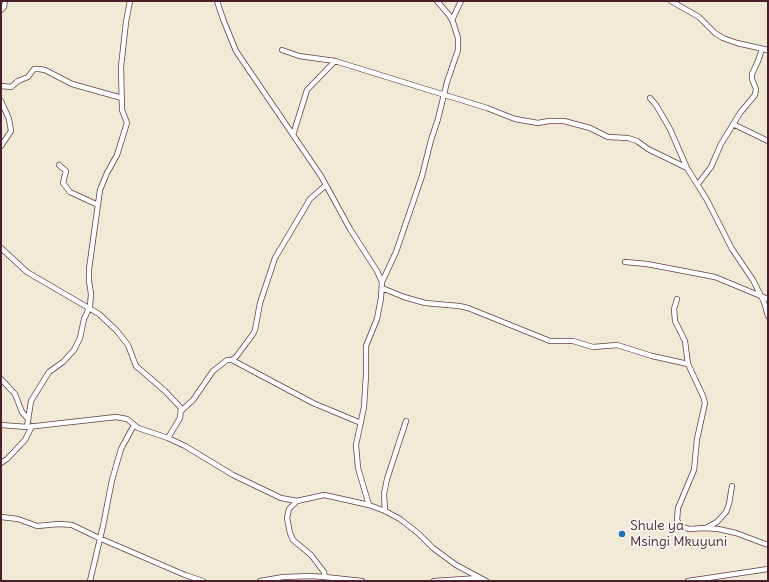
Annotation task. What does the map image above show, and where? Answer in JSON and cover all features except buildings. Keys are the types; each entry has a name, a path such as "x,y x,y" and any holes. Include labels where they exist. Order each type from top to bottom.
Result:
{"street":[{"path":"1,10 4,7 5,1"},
{"path":"28,419 31,401 45,377 52,369 67,359 74,350 80,338 84,319 89,308 91,294 89,269 100,190 117,155 127,123 122,110 121,68 130,1"},
{"path":"217,1 236,51 326,185 352,233 377,271 382,282 377,319 366,346 365,396 361,423 356,439 358,468 369,505"},
{"path":"382,282 396,252 420,183 458,47 457,35 452,20 437,1"},
{"path":"452,20 461,1"},
{"path":"671,1 699,17 715,33 723,38 768,50"},
{"path":"698,184 711,168 721,144 733,124 745,106 755,95 756,89 752,74 762,49"},
{"path":"282,50 299,56 335,61 444,96 487,108 515,119 538,123 564,121 590,128 608,138 628,138 637,141 648,149 687,168"},
{"path":"292,135 307,90 335,61"},
{"path":"1,86 11,87 18,81 28,77 34,69 39,69 45,70 72,84 122,98"},
{"path":"650,98 656,105 670,130 687,168 698,184 732,249 753,280 762,298 768,316"},
{"path":"1,100 9,119 11,131 1,146"},
{"path":"733,124 768,141"},
{"path":"59,164 66,171 63,183 70,192 98,205"},
{"path":"232,360 239,353 255,330 259,308 275,258 310,199 326,185"},
{"path":"1,248 27,272 99,314 117,331 128,345 136,366 173,398 180,406 180,418 168,438"},
{"path":"625,262 663,267 715,277 768,300"},
{"path":"382,288 404,298 425,303 468,308 550,341 573,341 593,347 617,345 688,364"},
{"path":"677,299 674,309 675,321 685,341 688,364 703,396 704,405 697,439 694,470 683,494 677,516 679,523 685,528 718,529 736,533 768,545"},
{"path":"181,411 193,400 213,371 227,360 232,360 313,403 361,423"},
{"path":"1,380 14,394 22,412 28,419 30,426 25,440 1,463"},
{"path":"1,425 30,426 116,417 127,419 134,425 185,446 233,476 281,498 297,501 324,495 369,505 385,511 419,534 433,548 456,565 486,581"},
{"path":"385,511 384,494 387,479 406,421"},
{"path":"90,581 112,480 121,449 134,425"},
{"path":"704,528 717,522 726,512 732,486"},
{"path":"297,501 289,509 287,523 290,533 293,540 312,555 324,572 325,577"},
{"path":"1,517 18,519 37,526 59,524 72,525 185,575 203,581"},
{"path":"690,581 768,569"},
{"path":"260,581 283,577 325,577 362,581"},
{"path":"434,581 479,578"}],"place":[{"name":"Shule ya Msingi Mkuyuni","path":"622,534"}]}
